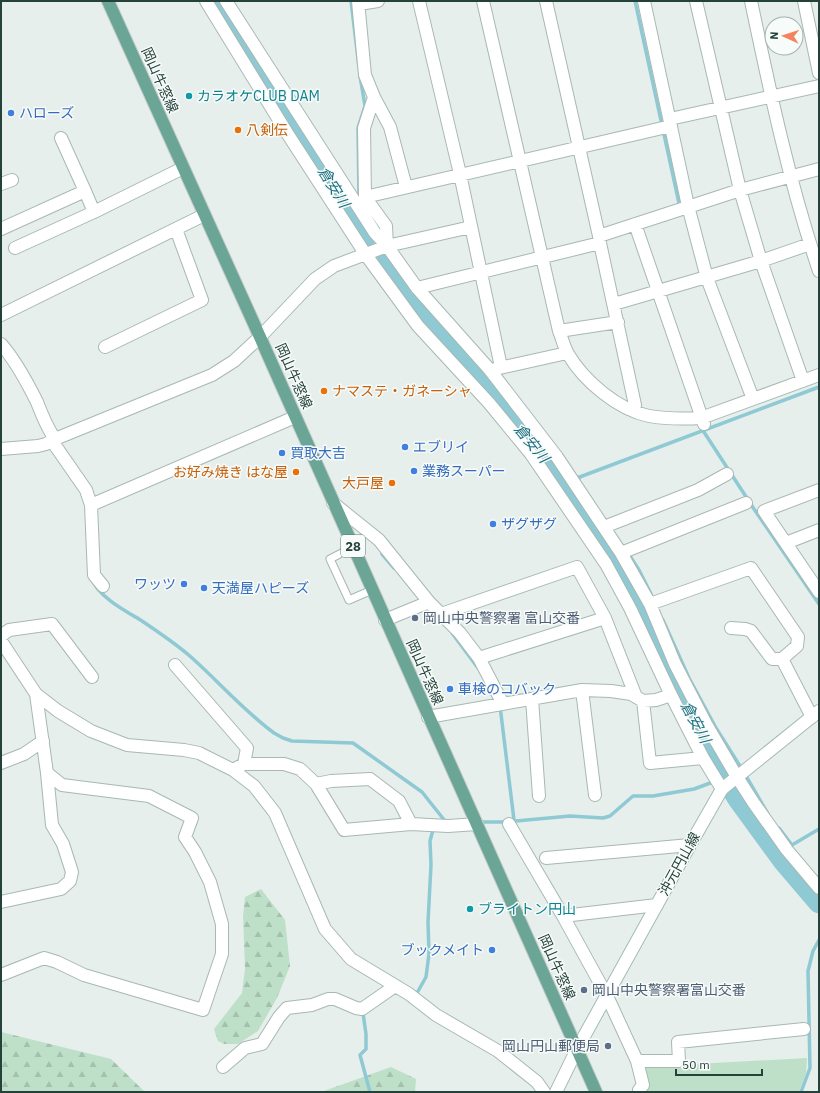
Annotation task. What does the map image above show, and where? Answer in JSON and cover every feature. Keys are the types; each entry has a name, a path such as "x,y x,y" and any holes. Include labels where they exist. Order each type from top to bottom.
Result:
{"main road":[{"name":"岡山牛窓線","path":"108,1 260,337 596,1092"}],"street":[{"path":"206,1 287,132 376,251 418,326 607,526 624,552 653,603 675,664 706,724 729,783"},
{"path":"226,1 350,197 375,233 376,251 417,288 496,368 548,464 630,608 671,695 703,758 729,783 752,802 787,850 819,888"},
{"path":"378,1 358,2 365,75 374,97 390,127 406,187"},
{"path":"419,1 460,174 481,272 496,368"},
{"path":"483,1 559,331 567,353 582,373 596,388 621,405 648,416 703,421 753,399 819,375"},
{"path":"546,1 618,322 635,405 634,410"},
{"path":"644,1 666,126 683,208 707,278 753,399"},
{"path":"696,1 740,190 761,261 803,381"},
{"path":"751,1 790,177 819,271"},
{"path":"804,1 819,74"},
{"path":"365,197 666,126 721,109 771,96 819,86"},
{"path":"374,97 364,128 365,197 386,226 376,251"},
{"path":"61,138 94,212"},
{"path":"15,248 94,212 183,168"},
{"path":"417,288 541,257 637,227 683,208 740,190 819,169"},
{"path":"1,229 85,191"},
{"path":"1,315 204,215"},
{"path":"1,449 38,446 212,375 234,361 260,337 314,279 334,266 376,251 471,227"},
{"path":"637,227 656,293 703,421"},
{"path":"105,347 202,300 176,229"},
{"path":"614,304 707,278 810,244"},
{"path":"559,331 618,322"},
{"path":"1,344 15,362 36,402 50,432 52,441 86,490 90,505 94,575 103,586"},
{"path":"496,368 567,353"},
{"path":"90,505 295,417"},
{"path":"607,526 698,490 727,474"},
{"path":"819,490 764,511 819,592"},
{"path":"333,503 379,540 426,603 441,614 460,633 479,658 500,705"},
{"path":"624,552 746,503"},
{"path":"786,543 819,530"},
{"path":"441,614 577,567 605,618 640,699 650,763 703,758"},
{"path":"653,603 751,568 798,637 797,646 782,658 772,659 751,632 745,629 731,628"},
{"path":"385,620 426,603"},
{"path":"479,658 605,618"},
{"path":"1,636 9,630 52,624 92,677"},
{"path":"1,641 36,694 58,711 90,731 127,745 184,750 199,753 233,770 254,786 275,813 325,929 351,960 409,994 436,1015 498,1051 537,1082 544,1092"},
{"path":"782,658 815,714"},
{"path":"175,665 247,748 244,764"},
{"path":"428,717 582,690 611,691 631,694 640,699 656,700 671,695"},
{"path":"582,690 595,795"},
{"path":"1,902 61,889 70,882 72,872 63,844 52,825 47,773 36,694"},
{"path":"532,699 539,796"},
{"name":"沖元円山線","path":"556,1092 577,1049 690,844 729,783 815,714"},
{"path":"1,763 24,754 43,741"},
{"path":"233,770 244,764 284,764 300,768 316,784 344,830 411,824 448,826 476,824"},
{"path":"1,975 44,958 57,962 84,975 204,1010 222,954 222,924 210,882 195,852 185,838 192,818 149,796 62,785 47,773"},
{"path":"316,784 331,781 370,779 399,801 411,824"},
{"path":"509,824 563,916 607,996 637,1061 643,1085 639,1090 640,1092"},
{"path":"546,858 690,844"},
{"path":"563,916 657,905"},
{"path":"223,1067 245,1048 262,1044 279,1017 287,1008 312,1005 328,999 335,999 362,1009 395,986"},
{"path":"637,1061 679,1061 678,1042 804,1029"}],"lane":[{"path":"353,547 330,559 349,600 372,590"}],"green space":[{"path":"261,889 285,920 290,966 277,998 258,1031 238,1044 224,1044 218,1041 214,1029 242,993 245,969 243,916 245,897"},
{"path":"1,1032 111,1059 145,1092 1,1092"},
{"path":"807,1058 806,1073 799,1092 647,1092 641,1067"},
{"path":"391,1067 416,1079 415,1092 304,1092 324,1091"}],"waterway":[{"name":"倉安川","path":"216,1 370,244 424,315 544,456 600,540 639,605 675,683 723,775 738,799 784,862 819,903"},
{"path":"351,1 359,67"},
{"path":"635,1 680,208"},
{"path":"360,76 365,106 358,128 360,200"},
{"path":"371,216 378,226 375,228"},
{"name":"倉安川","path":"365,235 370,232"},
{"path":"579,479 577,478 819,387"},
{"path":"702,429 754,509 819,604"},
{"path":"628,553 639,570 651,594"},
{"path":"382,554 394,568"},
{"path":"92,578 99,590 112,602 139,619 185,652 252,715 274,733 292,741 353,743 422,792 445,821 447,821"},
{"path":"663,620 689,678 716,728 740,766"},
{"path":"452,633 478,668"},
{"path":"500,706 514,820"},
{"path":"746,776 768,814"},
{"path":"483,822 504,822 570,816 603,818 610,816 633,796 653,796 694,789 713,782"},
{"path":"779,828 792,845 819,829"},
{"path":"417,993 426,977 429,954 428,922 431,865 430,841 433,830"},
{"path":"801,1092 810,1068 808,971 813,951 819,940"},
{"path":"365,1012 363,1013 366,1034 366,1049 360,1055 370,1092"}],"place":[{"name":"カラオケCLUB DAM","path":"189,96"},
{"name":"ハローズ","path":"11,113"},
{"name":"八剣伝","path":"238,130"},
{"name":"ナマステ・ガネーシャ","path":"324,391"},
{"name":"エブリイ","path":"405,447"},
{"name":"買取大吉","path":"282,453"},
{"name":"業務スーパー","path":"414,471"},
{"name":"お好み焼き はな屋","path":"296,472"},
{"name":"大戸屋","path":"392,483"},
{"name":"ザグザグ","path":"493,524"},
{"name":"ワッツ","path":"184,584"},
{"name":"天満屋ハピーズ","path":"204,588"},
{"name":"岡山中央警察署 富山交番","path":"415,618"},
{"name":"車検のコバック","path":"450,689"},
{"name":"ブライトン円山","path":"470,909"},
{"name":"ブックメイト","path":"492,950"},
{"name":"岡山中央警察署富山交番","path":"584,990"},
{"name":"岡山円山郵便局","path":"608,1046"}]}
